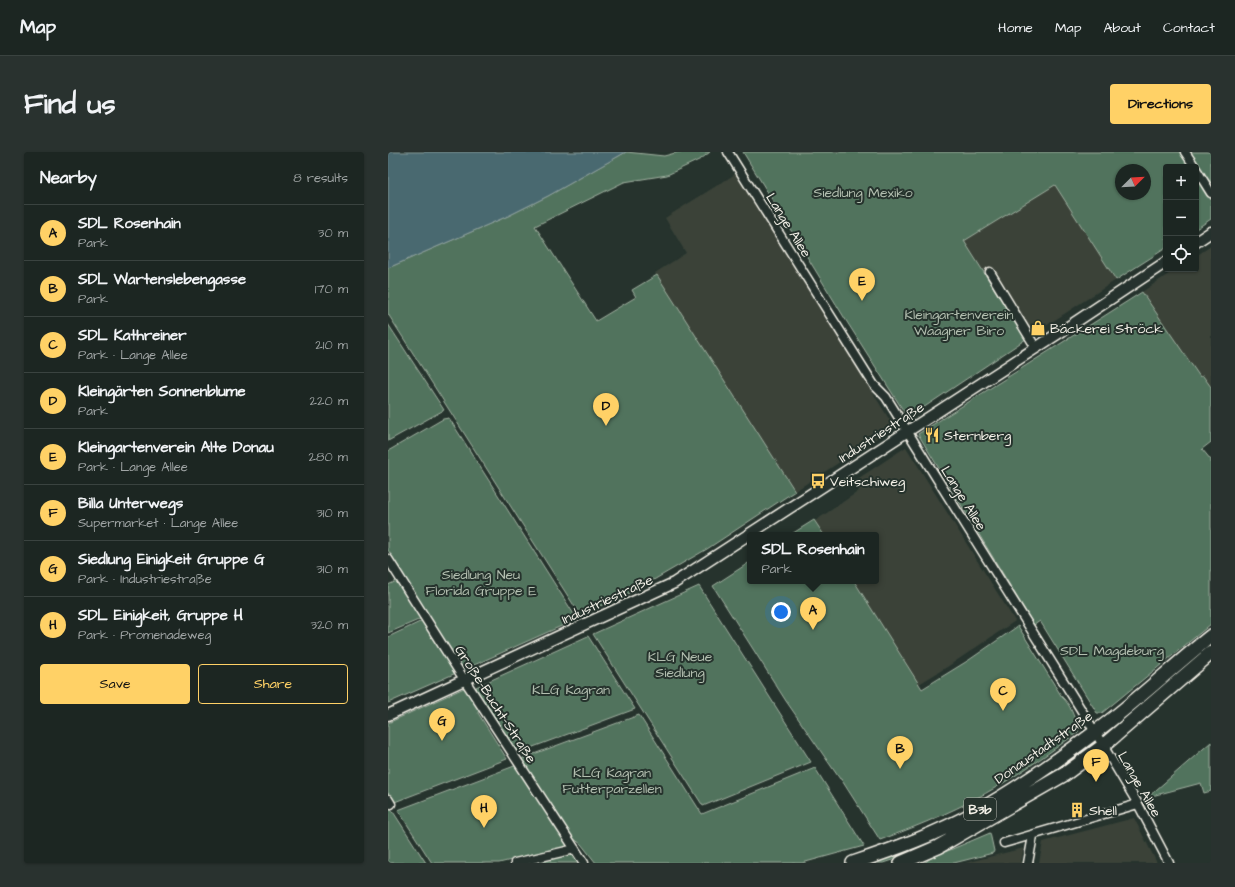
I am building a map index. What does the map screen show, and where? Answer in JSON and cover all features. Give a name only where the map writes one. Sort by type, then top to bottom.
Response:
[{"type":"main road","name":"Donaustadtstraße","points":[[853,863],[934,833],[976,812],[1018,786],[1095,732],[1211,636]]},
{"type":"main road","name":"Donaustadtstraße","points":[[901,863],[938,847],[1065,774],[1103,746],[1211,653]]},
{"type":"street","name":"Lange Allee","points":[[728,152],[874,385],[886,398],[1095,732],[1138,804],[1169,863]]},
{"type":"street","points":[[1185,152],[1192,164]]},
{"type":"street","points":[[1199,174],[1211,193]]},
{"type":"street","points":[[1199,240],[1211,232]]},
{"type":"street","name":"Industriestraße","points":[[753,532],[1163,264]]},
{"type":"street","points":[[990,272],[1036,348]]},
{"type":"street","name":"Industriestraße","points":[[388,714],[674,583],[747,536]]},
{"type":"street","name":"Große-Bucht-Straße","points":[[388,558],[464,680],[584,863]]},
{"type":"street","points":[[1004,843],[1033,836],[1138,804]]},
{"type":"street","points":[[1028,863],[1033,836]]},
{"type":"street","points":[[515,863],[575,849]]},
{"type":"shaded area","points":[[737,173],[894,427],[795,491],[655,273],[686,253],[665,218]]},
{"type":"shaded area","points":[[1055,185],[1116,280],[1026,339],[964,241]]},
{"type":"shaded area","points":[[1211,246],[1211,387],[1203,376],[1201,378],[1142,292],[1172,272],[1199,272],[1199,254]]},
{"type":"shaded area","points":[[906,447],[1015,621],[919,684],[856,584],[879,584],[879,532],[822,532],[815,521],[859,491],[854,484],[856,480]]},
{"type":"shaded area","points":[[1134,818],[1157,863],[1039,863],[1043,842]]},
{"type":"shaded area","points":[[1024,848],[1021,863],[965,863]]},
{"type":"green space","points":[[626,152],[664,156],[679,152],[710,152],[701,159],[667,175],[624,182],[535,226],[596,321],[636,297],[632,290],[657,275],[795,491],[707,549],[638,589],[580,615],[388,314],[388,268],[508,216],[548,196]]},
{"type":"green space","points":[[743,152],[1180,152],[1188,164],[1163,164],[1163,250],[1116,280],[1055,185],[964,241],[1026,339],[908,418],[847,322]]},
{"type":"green space","points":[[1189,152],[1211,152],[1211,186],[1199,167],[1199,164],[1197,164]]},
{"type":"green space","points":[[1199,181],[1211,200],[1211,219],[1199,227]]},
{"type":"green space","name":"SDL Magdeburg","points":[[1142,292],[1200,377],[1203,376],[1211,387],[1211,442],[1202,449],[1211,460],[1211,624],[1102,713],[1097,713],[1040,621],[1034,625],[918,434]]},
{"type":"green space","points":[[388,324],[444,410],[388,441]]},
{"type":"green space","name":"Siedlung Neu Florida Gruppe E","points":[[449,418],[577,619],[463,670],[388,550],[388,451],[443,419]]},
{"type":"green space","points":[[814,520],[822,532],[795,532]]},
{"type":"green space","points":[[747,564],[747,584],[856,584],[922,689],[969,660],[1018,626],[1062,697],[1070,707],[1079,727],[1078,732],[1030,766],[986,793],[941,816],[880,840],[841,779],[786,701],[713,586]]},
{"type":"green space","points":[[399,580],[423,618],[388,633],[388,585]]},
{"type":"green space","name":"KLG Neue Siedlung","points":[[699,586],[811,762],[703,806],[593,634]]},
{"type":"green space","points":[[424,620],[456,673],[388,703],[388,637]]},
{"type":"green space","name":"KLG Kagran","points":[[588,636],[635,709],[517,753],[478,693],[476,687]]},
{"type":"green space","points":[[464,688],[479,709],[478,713],[507,759],[392,803],[388,797],[388,723]]},
{"type":"green space","name":"KLG Kagran Futterparzellen","points":[[639,715],[702,814],[815,768],[864,846],[802,863],[596,863],[581,844],[570,836],[522,761],[523,758]]},
{"type":"green space","points":[[1211,742],[1211,791],[1204,793],[1201,783],[1148,797]]},
{"type":"green space","points":[[1081,749],[1082,750],[1044,778],[960,830],[895,859],[883,863],[870,863]]},
{"type":"green space","points":[[517,765],[569,846],[499,863],[432,863],[398,810]]},
{"type":"green space","points":[[388,807],[390,807],[426,863],[388,863]]},
{"type":"green space","points":[[990,833],[994,851],[993,853],[954,863],[924,863],[931,858]]},
{"type":"green space","points":[[574,853],[580,863],[535,863]]},
{"type":"water","points":[[388,152],[626,152],[548,196],[508,216],[388,268]]},
{"type":"place","name":"Kleingartenverein Alte Donau","points":[[862,301]]},
{"type":"place","name":"Bäckerei Ströck","points":[[1038,328]]},
{"type":"place","name":"Kleingärten Sonnenblume","points":[[606,426]]},
{"type":"place","name":"Sternberg","points":[[932,435]]},
{"type":"place","name":"Veitschiweg","points":[[818,481]]},
{"type":"place","name":"SDL Rosenhain","points":[[813,630]]},
{"type":"place","name":"SDL Kathreiner","points":[[1003,711]]},
{"type":"place","name":"Siedlung Einigkeit Gruppe G","points":[[442,741]]},
{"type":"place","name":"SDL Wartenslebengasse","points":[[900,769]]},
{"type":"place","name":"Billa Unterwegs","points":[[1096,782]]},
{"type":"place","name":"Shell","points":[[1077,810]]},
{"type":"place","name":"SDL Einigkeit, Gruppe H","points":[[484,828]]},
{"type":"park label","name":"Siedlung Mexiko","points":[[863,192]]},
{"type":"park label","name":"Kleingartenverein Waagner Biro","points":[[959,322]]}]
